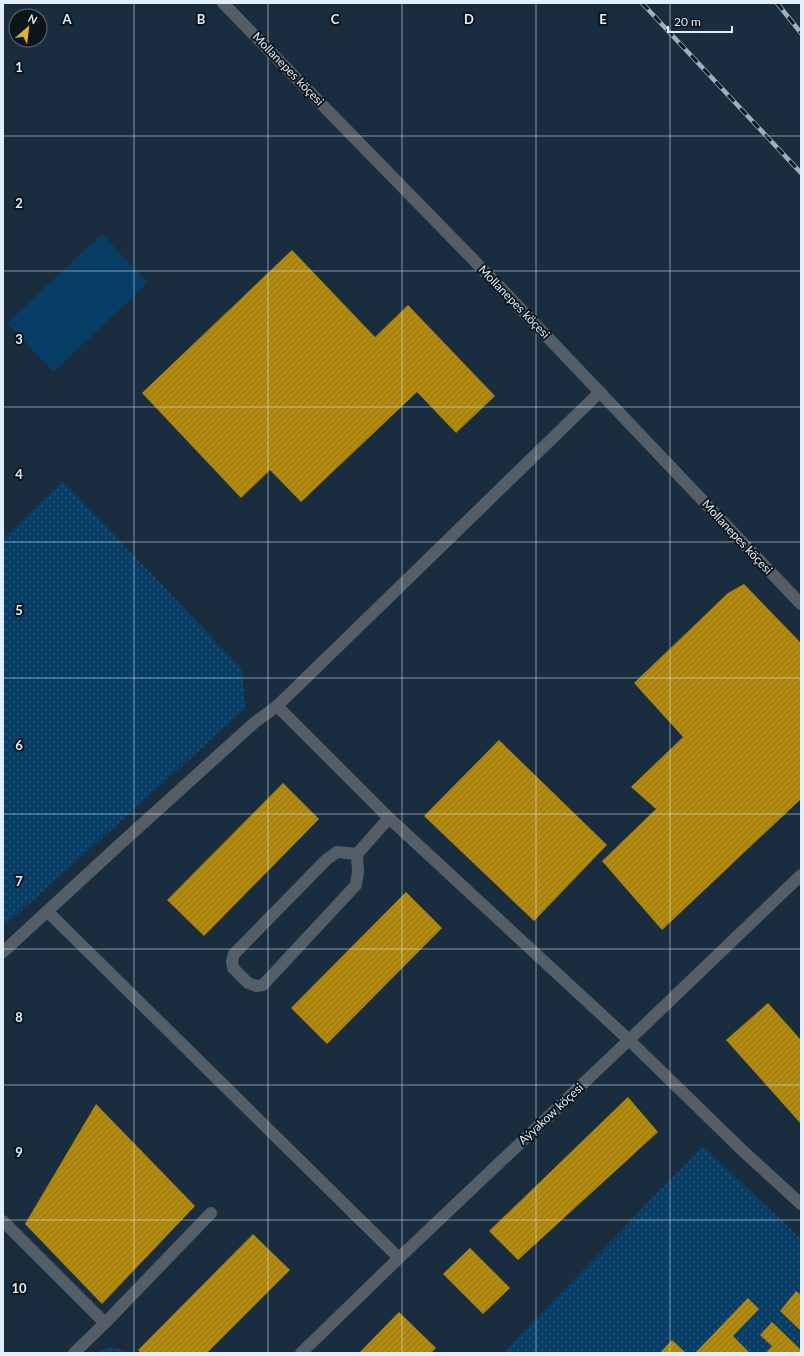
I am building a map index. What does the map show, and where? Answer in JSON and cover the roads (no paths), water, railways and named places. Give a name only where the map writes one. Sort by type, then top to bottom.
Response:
[{"type":"street","name":"Mollanepes köçesi","points":[[223,3],[497,284],[801,604]]},
{"type":"street","points":[[3,952],[46,911],[254,723],[277,706],[600,392]]},
{"type":"street","points":[[277,706],[389,818],[629,1040],[743,1152],[801,1204]]},
{"type":"street","points":[[357,854],[337,852],[326,860],[234,954],[232,961],[233,968],[248,984],[256,986],[263,984],[356,885],[358,872],[357,854],[389,818]]},
{"type":"street","name":"Aýyakow köçesi","points":[[301,1353],[801,875]]},
{"type":"street","points":[[46,911],[399,1258]]},
{"type":"street","points":[[74,1353],[105,1324],[211,1213]]},
{"type":"street","points":[[3,1221],[105,1324]]},
{"type":"railway","points":[[642,3],[801,173]]},
{"type":"railway","points":[[777,3],[801,33]]}]
